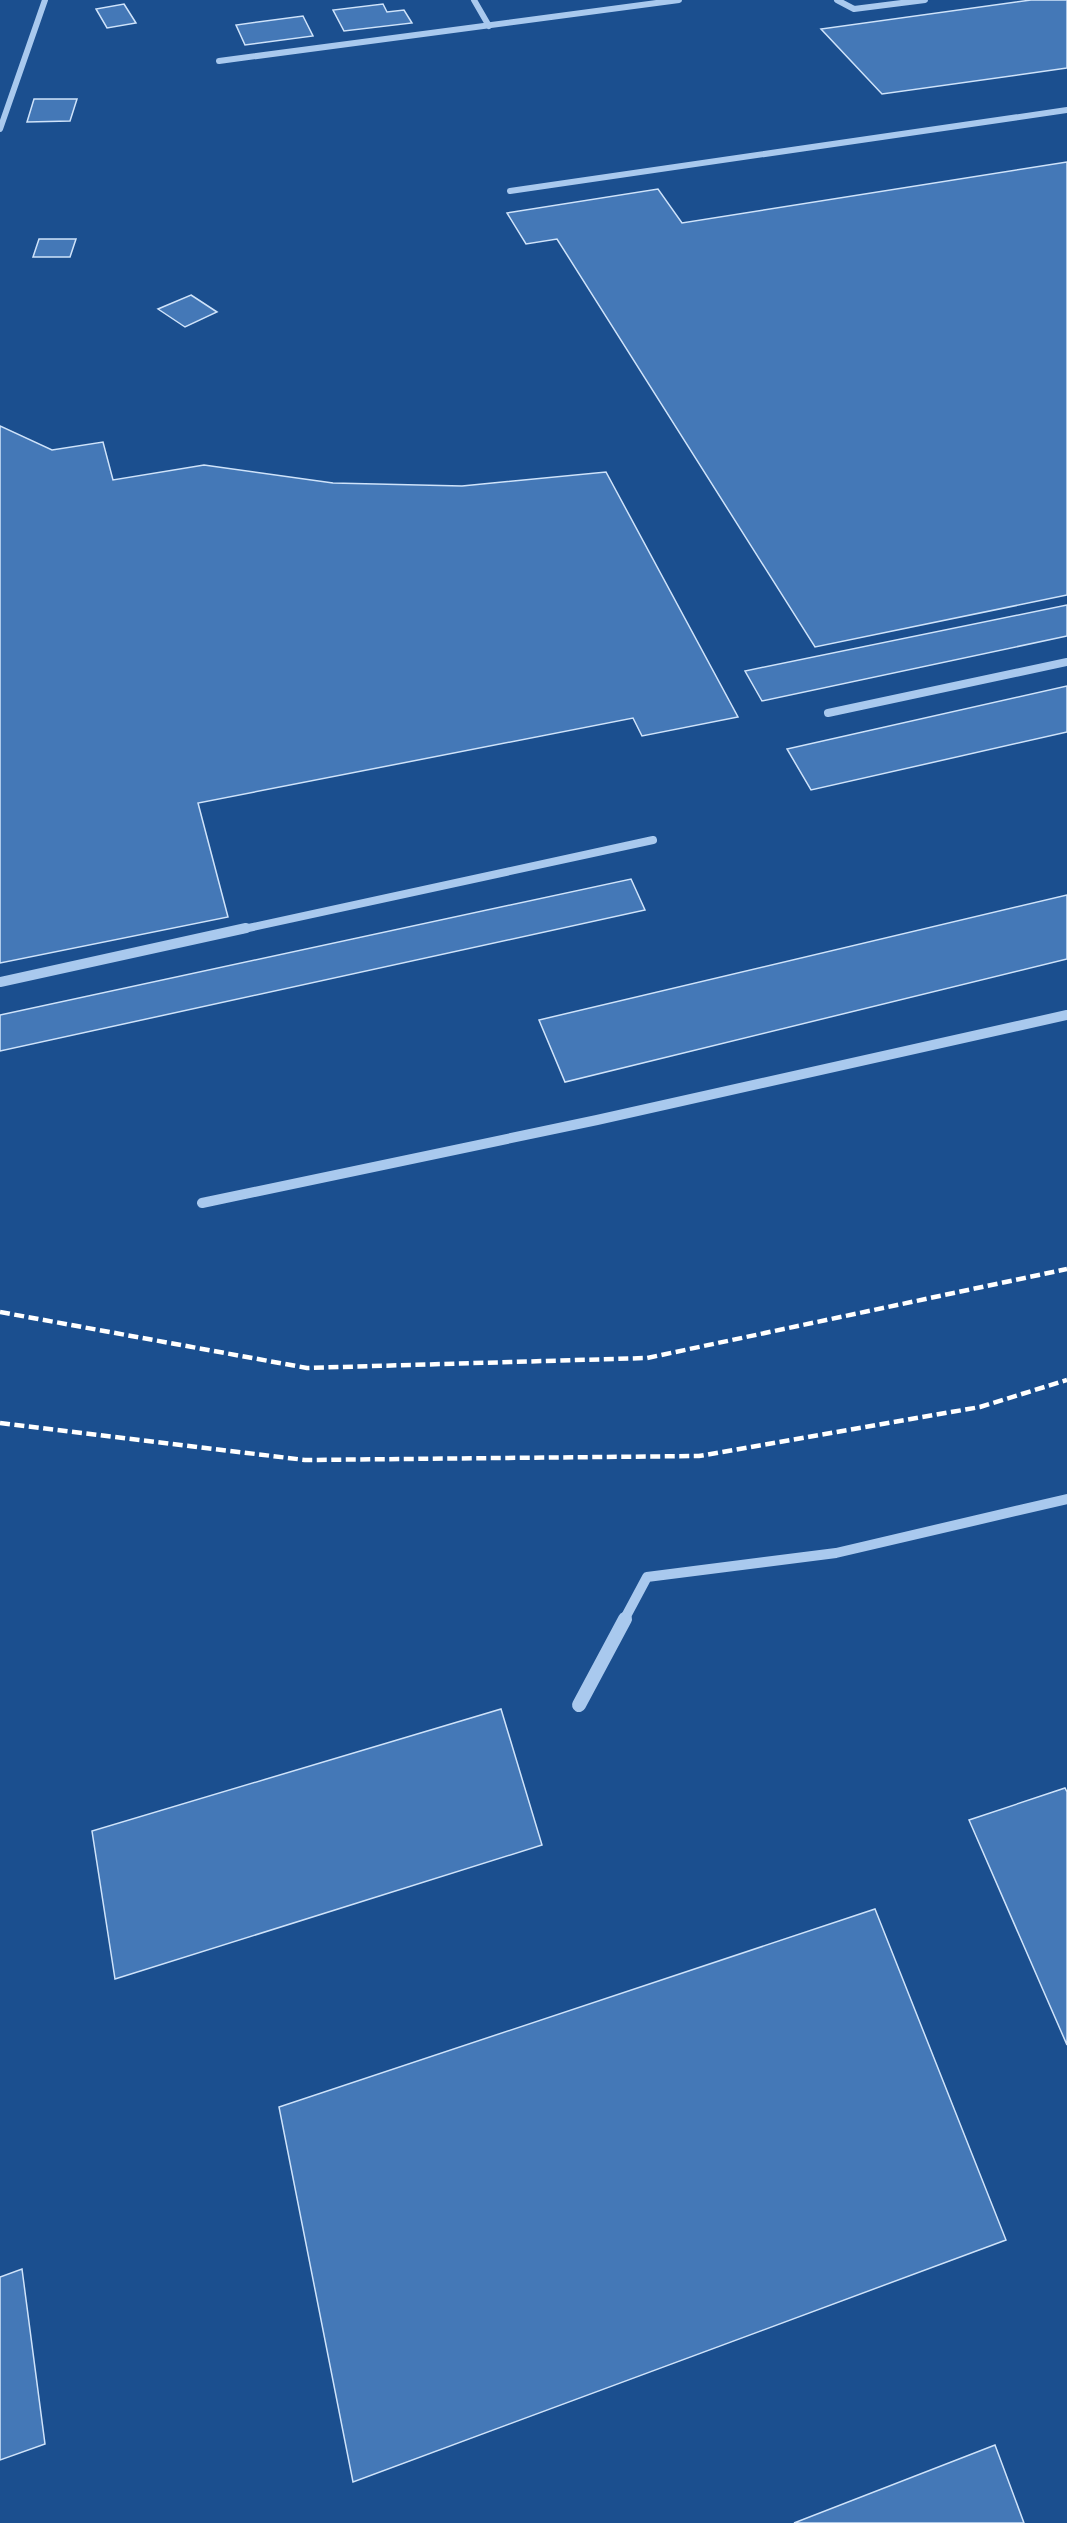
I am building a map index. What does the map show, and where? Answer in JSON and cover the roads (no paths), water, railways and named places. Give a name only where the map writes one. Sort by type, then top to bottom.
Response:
[{"type":"lane","points":[[0,129],[45,0]]},
{"type":"lane","points":[[474,0],[489,26]]},
{"type":"lane","points":[[219,61],[679,0]]},
{"type":"lane","points":[[837,0],[854,9],[925,0]]},
{"type":"lane","points":[[510,191],[1067,110]]},
{"type":"lane","points":[[828,713],[1067,662]]},
{"type":"lane","points":[[0,982],[653,840]]},
{"type":"lane","points":[[202,1203],[597,1120],[1067,1014]]},
{"type":"lane","points":[[579,1705],[647,1577],[836,1553],[1067,1499]]},
{"type":"railway","points":[[0,1312],[307,1368],[647,1358],[1067,1269]]},
{"type":"railway","points":[[0,1423],[305,1460],[699,1456],[980,1407],[1067,1380]]}]
